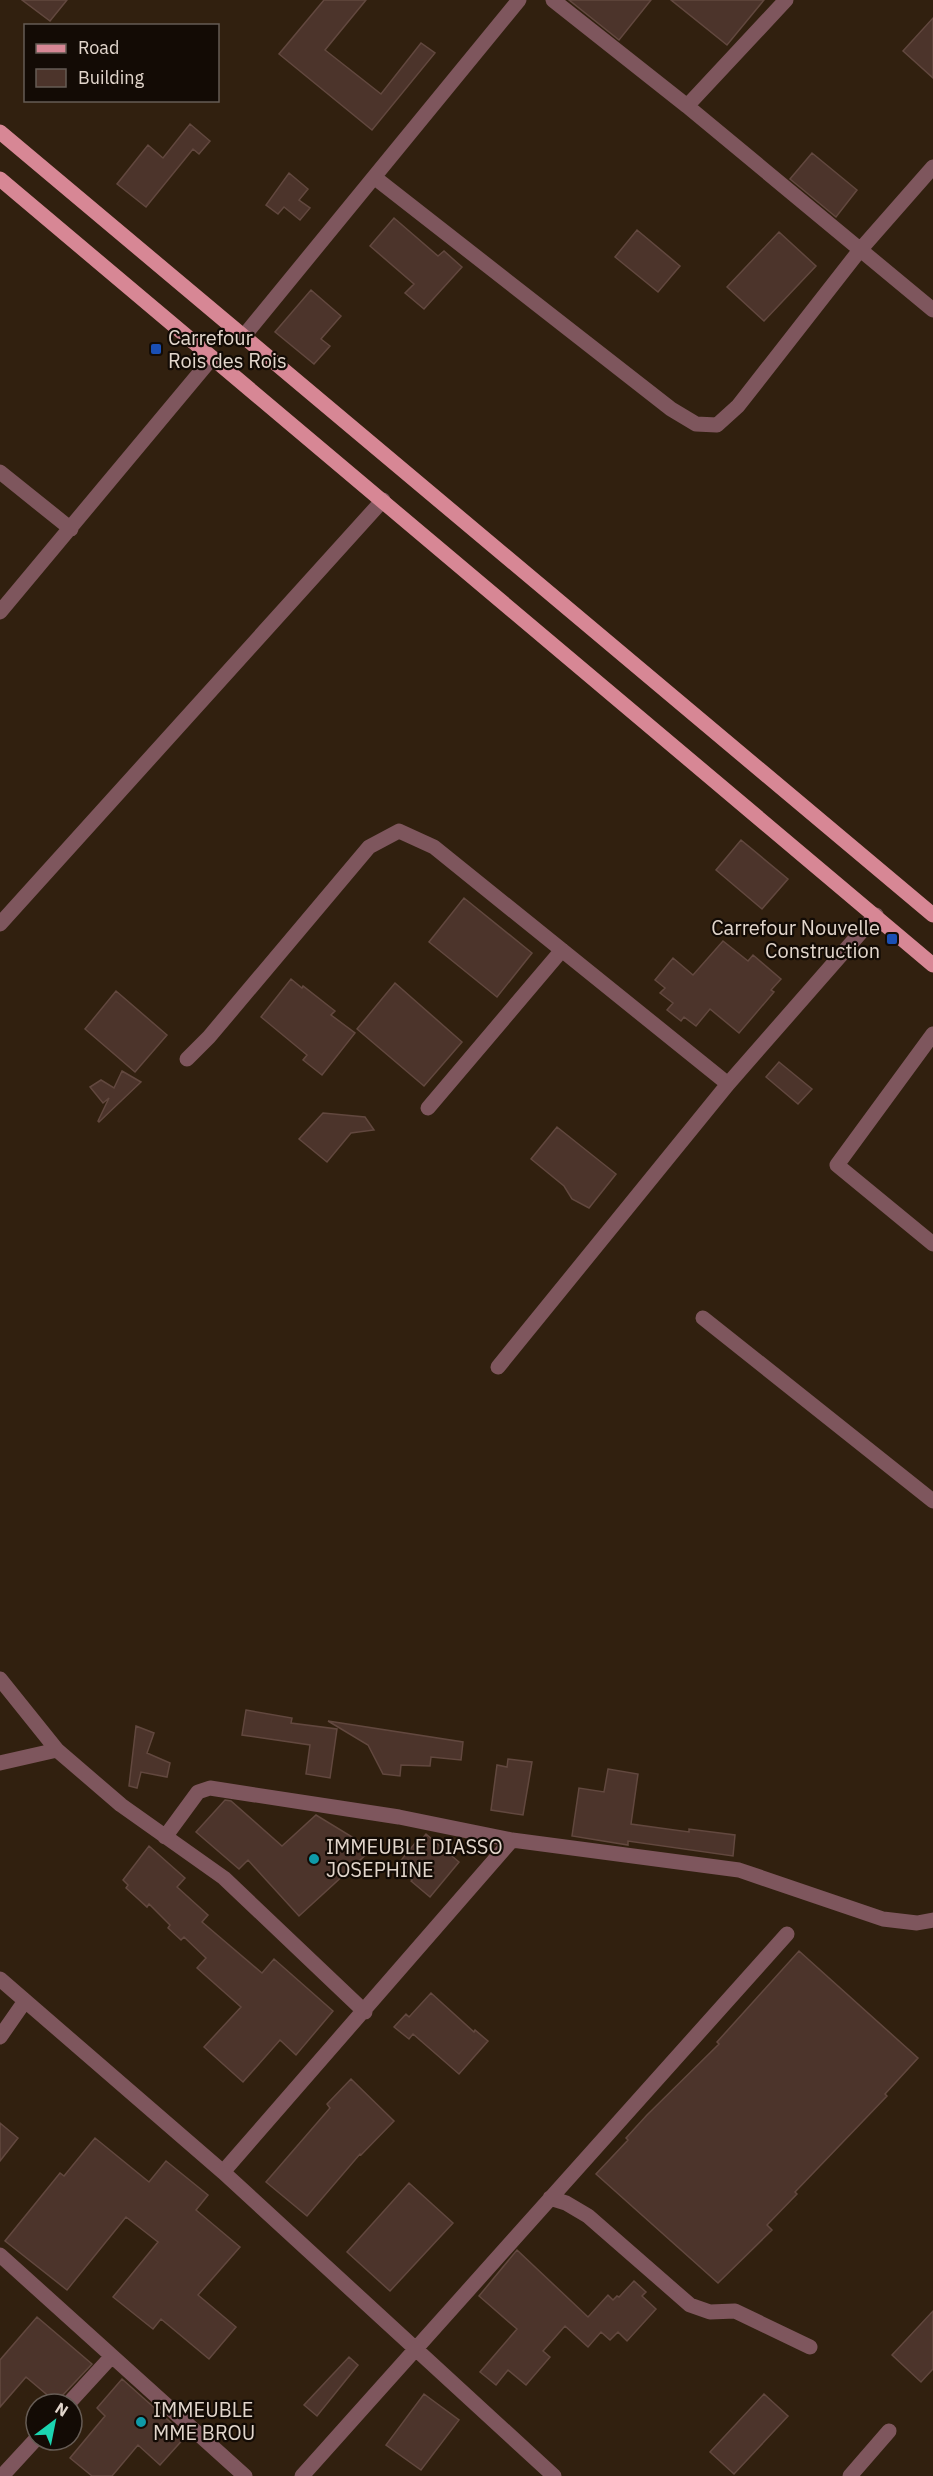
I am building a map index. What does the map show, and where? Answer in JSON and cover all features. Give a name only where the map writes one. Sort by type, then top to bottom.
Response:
[{"type":"main road","points":[[0,132],[933,915]]},
{"type":"main road","points":[[0,179],[933,964]]},
{"type":"street","points":[[243,336],[519,0]]},
{"type":"street","points":[[553,0],[687,106],[933,310]]},
{"type":"street","points":[[687,106],[786,0]]},
{"type":"street","points":[[374,177],[671,409],[696,424],[717,424],[738,406],[860,250],[933,167]]},
{"type":"street","points":[[0,612],[212,358]]},
{"type":"street","points":[[0,472],[71,529]]},
{"type":"street","points":[[0,924],[383,500]]},
{"type":"street","points":[[187,1059],[369,847],[399,831],[434,847],[728,1084]]},
{"type":"street","points":[[498,1367],[728,1084],[876,915]]},
{"type":"street","points":[[428,1108],[562,950]]},
{"type":"street","points":[[933,1034],[837,1165],[933,1244]]},
{"type":"street","points":[[703,1318],[933,1501]]},
{"type":"street","points":[[0,1679],[57,1750],[120,1805],[224,1878],[365,2012]]},
{"type":"street","points":[[0,1763],[57,1750]]},
{"type":"street","points":[[165,1837],[198,1792],[210,1788],[399,1817],[512,1840],[739,1870],[884,1919],[917,1923],[933,1920]]},
{"type":"street","points":[[223,2172],[365,2012],[512,1840]]},
{"type":"street","points":[[302,2476],[786,1934]]},
{"type":"street","points":[[0,1979],[223,2172],[554,2476]]},
{"type":"street","points":[[0,2037],[25,2001]]},
{"type":"street","points":[[550,2198],[566,2203],[588,2216],[690,2305],[710,2312],[735,2311],[810,2347]]},
{"type":"street","points":[[0,2255],[245,2476]]},
{"type":"street","points":[[79,2392],[112,2356]]},
{"type":"street","points":[[850,2476],[889,2431]]},
{"type":"street","points":[[2,2476],[24,2452]]},
{"type":"building","points":[[22,0],[67,0],[50,21]]},
{"type":"building","points":[[324,0],[366,0],[325,50],[381,94],[421,43],[435,53],[372,130],[279,54]]},
{"type":"building","points":[[569,0],[651,0],[619,40]]},
{"type":"building","points":[[671,0],[764,0],[727,45]]},
{"type":"building","points":[[933,18],[933,78],[903,51]]},
{"type":"building","points":[[190,124],[210,141],[199,154],[193,149],[146,207],[117,184],[148,145],[163,158]]},
{"type":"building","points":[[812,153],[857,190],[836,217],[790,179]]},
{"type":"building","points":[[289,173],[308,189],[299,200],[310,208],[300,220],[284,207],[278,214],[266,205]]},
{"type":"building","points":[[394,218],[438,256],[444,251],[462,267],[424,309],[405,293],[414,284],[370,246]]},
{"type":"building","points":[[637,230],[680,266],[658,292],[615,257]]},
{"type":"building","points":[[779,232],[816,266],[764,321],[727,287]]},
{"type":"building","points":[[311,290],[341,316],[321,339],[330,346],[314,364],[275,332]]},
{"type":"building","points":[[741,840],[788,879],[762,909],[716,870]]},
{"type":"building","points":[[464,898],[532,953],[497,997],[429,942]]},
{"type":"building","points":[[723,941],[748,961],[753,955],[781,979],[771,990],[774,992],[739,1033],[710,1009],[696,1026],[684,1017],[681,1021],[667,1010],[673,1003],[660,993],[665,988],[655,980],[673,958],[693,975]]},
{"type":"building","points":[[291,979],[335,1011],[331,1015],[355,1033],[322,1075],[303,1060],[307,1055],[261,1017]]},
{"type":"building","points":[[395,983],[462,1042],[424,1086],[357,1029]]},
{"type":"building","points":[[116,991],[167,1035],[135,1072],[85,1029]]},
{"type":"building","points":[[779,1062],[812,1089],[798,1104],[766,1077]]},
{"type":"building","points":[[122,1071],[141,1082],[99,1122],[109,1098],[103,1103],[90,1087],[101,1080],[114,1088]]},
{"type":"building","points":[[323,1113],[365,1117],[374,1130],[351,1133],[327,1162],[299,1139]]},
{"type":"building","points":[[557,1127],[616,1174],[589,1208],[572,1199],[564,1186],[531,1159]]},
{"type":"building","points":[[246,1710],[292,1718],[291,1723],[337,1729],[330,1778],[306,1774],[310,1745],[242,1735]]},
{"type":"building","points":[[328,1721],[463,1742],[461,1760],[431,1757],[430,1766],[401,1765],[400,1776],[383,1774],[368,1745]]},
{"type":"building","points":[[136,1726],[154,1733],[147,1753],[170,1763],[167,1777],[141,1772],[137,1788],[129,1786]]},
{"type":"building","points":[[508,1759],[532,1762],[523,1815],[491,1810],[497,1765],[507,1767]]},
{"type":"building","points":[[608,1769],[638,1774],[631,1824],[689,1832],[689,1829],[735,1835],[733,1856],[628,1841],[628,1845],[572,1836],[579,1788],[604,1792]]},
{"type":"building","name":"IMMEUBLE DIASSO JOSEPHINE","points":[[225,1800],[231,1801],[282,1846],[316,1815],[372,1849],[299,1916],[248,1860],[239,1869],[196,1832]]},
{"type":"building","points":[[426,1834],[459,1862],[430,1897],[411,1881],[404,1873],[406,1870],[398,1864],[415,1843],[417,1845]]},
{"type":"building","points":[[149,1846],[185,1878],[177,1887],[208,1915],[202,1922],[262,1973],[274,1959],[333,2011],[296,2055],[280,2040],[243,2082],[204,2047],[241,2007],[197,1968],[206,1958],[184,1937],[181,1940],[168,1928],[170,1925],[149,1904],[147,1907],[126,1888],[128,1885],[123,1880]]},
{"type":"building","points":[[799,1951],[918,2058],[885,2094],[887,2096],[795,2192],[797,2194],[767,2225],[772,2230],[718,2283],[596,2174],[628,2140],[626,2138],[647,2115],[719,2044],[717,2042]]},
{"type":"building","points":[[431,1993],[474,2032],[475,2030],[488,2041],[459,2074],[413,2034],[409,2039],[394,2027],[406,2014],[409,2017]]},
{"type":"building","points":[[351,2079],[394,2121],[360,2154],[307,2216],[266,2182],[330,2108],[327,2104]]},
{"type":"building","points":[[0,2123],[18,2138],[0,2161]]},
{"type":"building","points":[[95,2138],[149,2182],[166,2161],[208,2195],[196,2210],[240,2247],[198,2295],[236,2327],[209,2359],[161,2319],[153,2329],[113,2297],[158,2242],[126,2217],[67,2290],[5,2241],[60,2173],[64,2176]]},
{"type":"building","points":[[409,2183],[453,2223],[390,2291],[347,2252]]},
{"type":"building","points":[[517,2250],[588,2317],[608,2295],[613,2300],[619,2297],[634,2281],[646,2292],[642,2296],[656,2309],[627,2341],[618,2332],[610,2340],[601,2332],[588,2347],[565,2326],[543,2351],[550,2357],[526,2385],[508,2370],[496,2385],[480,2372],[517,2329],[479,2296]]},
{"type":"building","points":[[933,2311],[933,2369],[921,2382],[892,2355]]},
{"type":"building","points":[[37,2317],[92,2364],[66,2392],[44,2392],[26,2377],[0,2407],[0,2360]]},
{"type":"building","points":[[349,2357],[358,2365],[317,2416],[304,2405]]},
{"type":"building","points":[[122,2379],[186,2436],[160,2465],[138,2445],[112,2476],[92,2476],[70,2458],[75,2452],[84,2452],[84,2441],[105,2416],[97,2408]]},
{"type":"building","points":[[424,2394],[459,2420],[421,2470],[386,2445]]},
{"type":"building","points":[[764,2394],[788,2416],[734,2474],[710,2452]]},
{"type":"place","name":"Carrefour Rois des Rois","points":[[156,349]]},
{"type":"place","name":"Carrefour Nouvelle Construction","points":[[892,939]]},
{"type":"place","name":"IMMEUBLE DIASSO JOSEPHINE","points":[[314,1859]]},
{"type":"place","name":"IMMEUBLE MME BROU","points":[[141,2422]]}]
